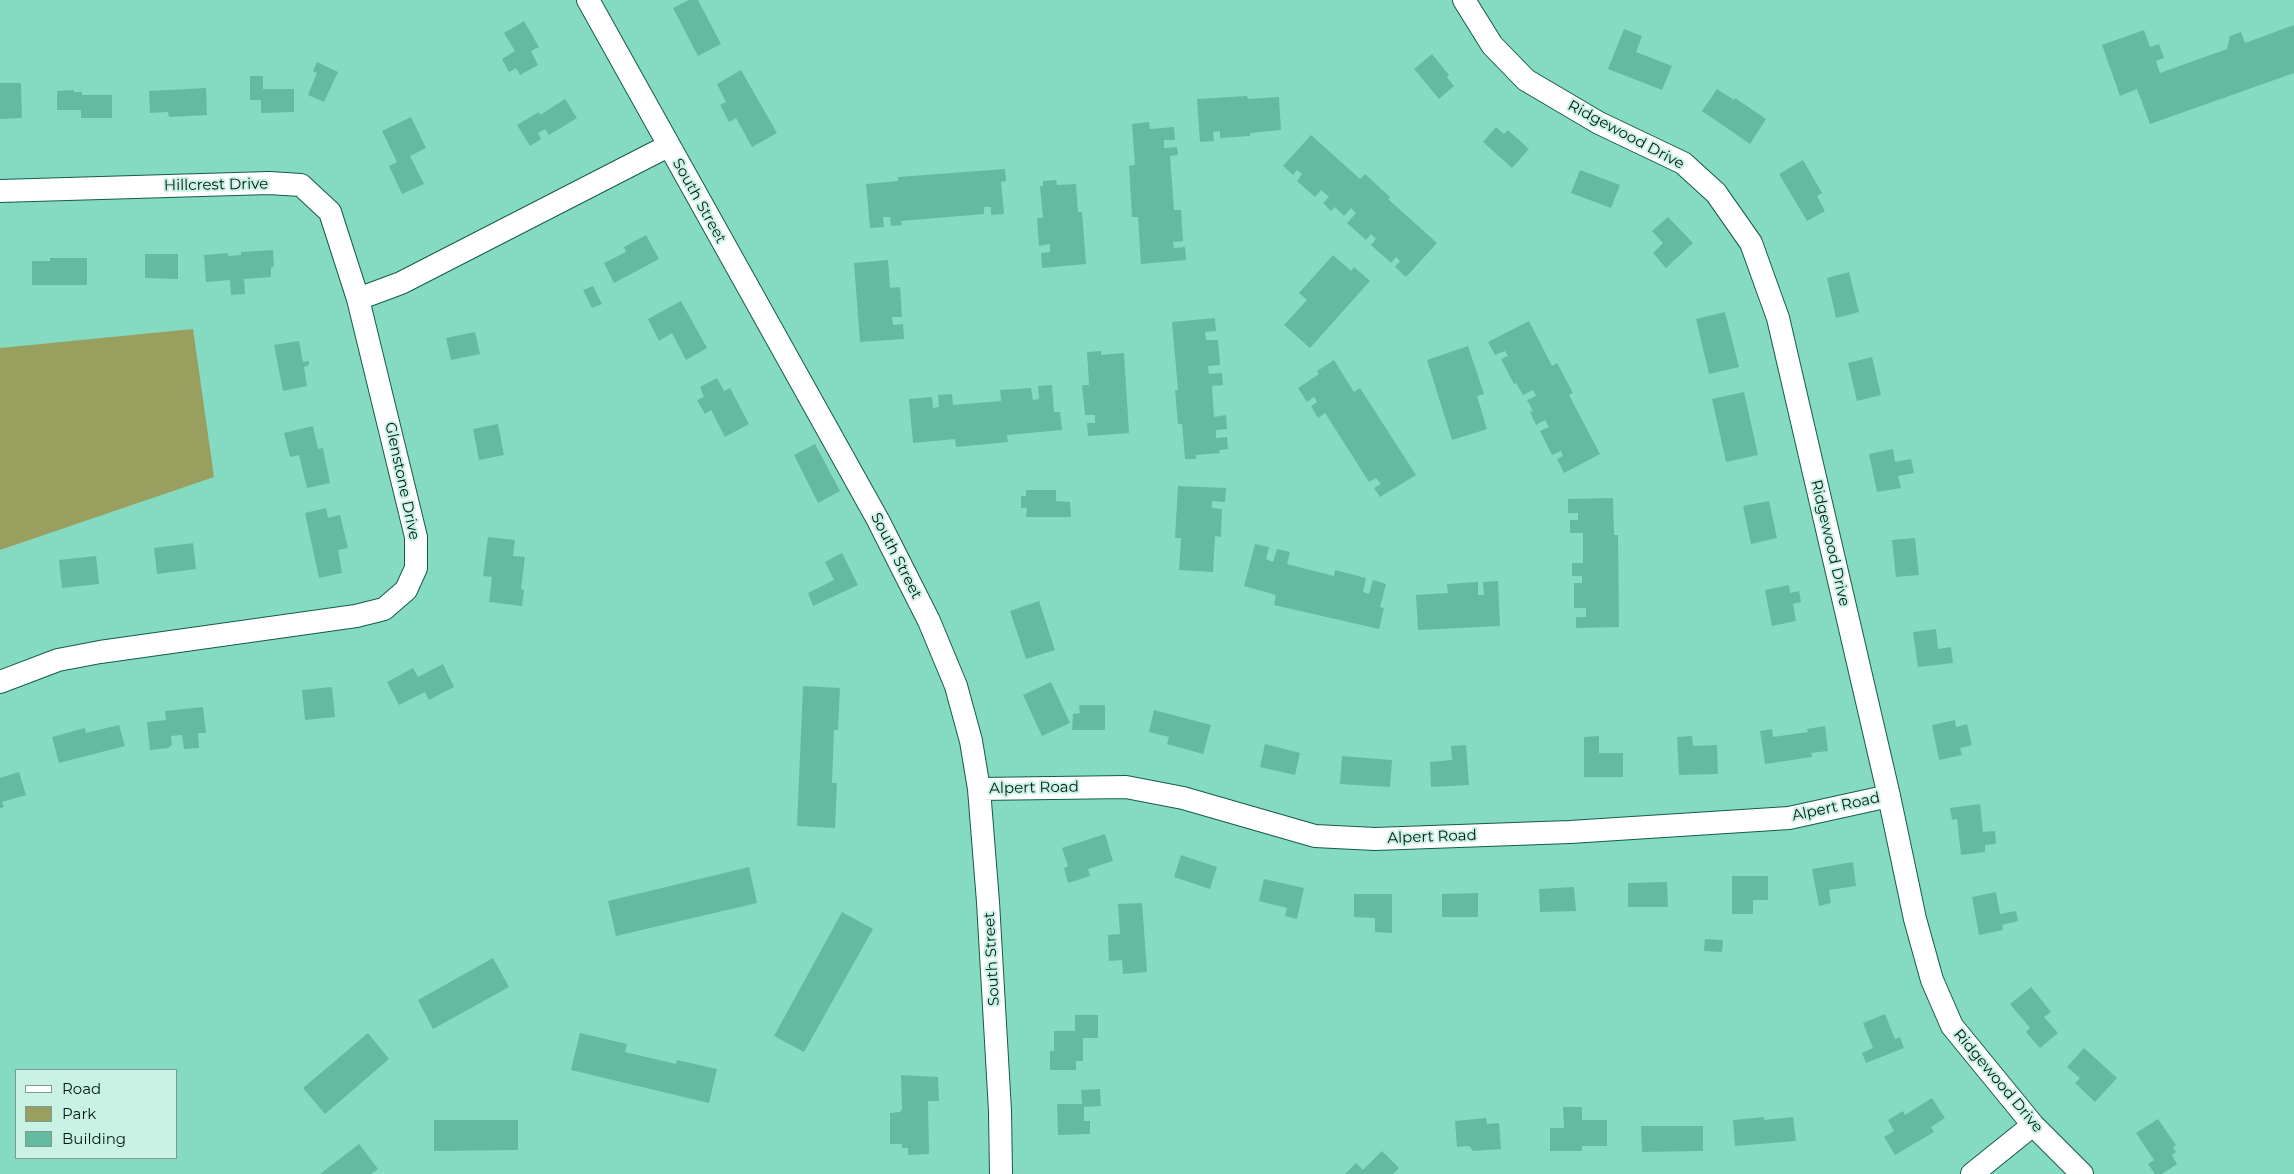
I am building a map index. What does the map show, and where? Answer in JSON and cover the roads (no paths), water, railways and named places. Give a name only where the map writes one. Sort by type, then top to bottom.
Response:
[{"type":"street","name":"South Street","points":[[588,0],[878,520],[929,621],[956,686],[971,741],[979,789],[991,942],[1000,1112],[1001,1174]]},
{"type":"street","name":"Ridgewood Drive","points":[[1464,0],[1492,45],[1526,80],[1599,123],[1683,163],[1716,192],[1751,243],[1778,318],[1916,919],[1932,980],[1952,1026],[2033,1125],[2082,1174]]},
{"type":"street","points":[[358,299],[401,283],[668,146]]},
{"type":"street","name":"Hillcrest Drive","points":[[0,191],[269,183],[301,185],[330,212],[358,299]]},
{"type":"street","name":"Glenstone Drive","points":[[0,682],[58,660],[100,652],[356,616],[384,609],[406,590],[416,568],[416,537],[358,299]]},
{"type":"street","name":"Alpert Road","points":[[979,789],[1126,787],[1183,798],[1315,836],[1375,839],[1570,832],[1789,818],[1889,796]]},
{"type":"street","points":[[1972,1174],[2033,1125]]}]
